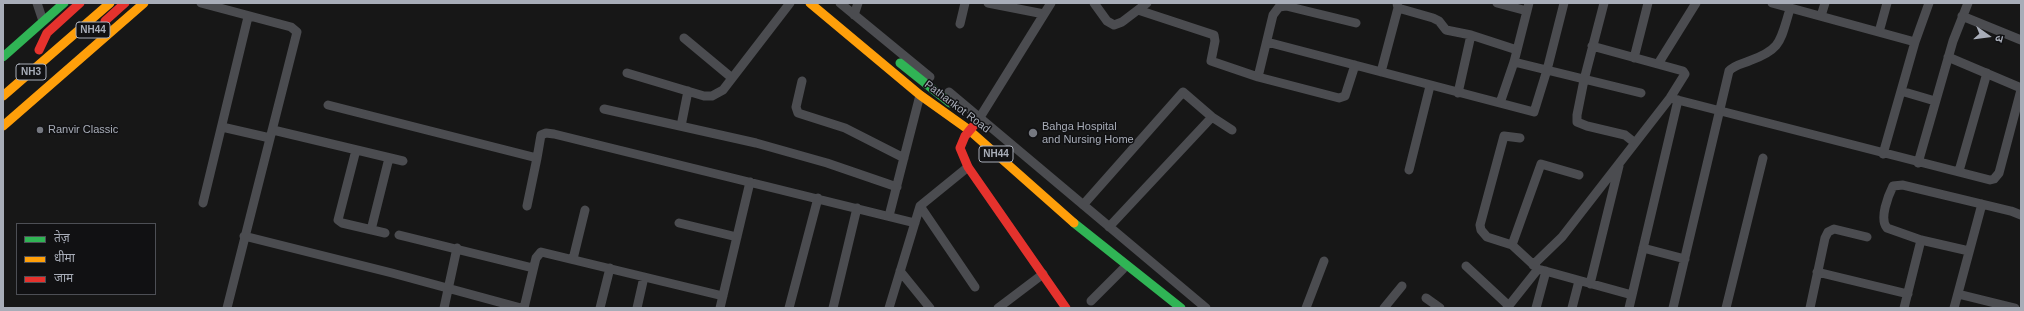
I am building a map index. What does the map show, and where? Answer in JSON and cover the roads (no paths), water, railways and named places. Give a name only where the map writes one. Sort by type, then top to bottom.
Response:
[{"type":"main road","points":[[3,57],[64,3]]},
{"type":"main road","name":"NH44","points":[[36,53],[47,33],[80,3]]},
{"type":"main road","name":"NH3","points":[[3,96],[110,3]]},
{"type":"main road","name":"NH44","points":[[58,48],[71,48],[125,3]]},
{"type":"main road","points":[[3,126],[144,3]]},
{"type":"main road","name":"Pathankot Road","points":[[810,3],[920,97],[972,127],[1082,230],[1181,308]]},
{"type":"main road","name":"NH3","points":[[36,53],[89,8]]},
{"type":"main road","name":"NH44","points":[[831,8],[972,127],[1194,308]]},
{"type":"main road","points":[[972,127],[960,148],[968,167],[1043,274],[1062,306]]},
{"type":"street","points":[[37,3],[43,21]]},
{"type":"street","points":[[201,3],[248,17],[291,27],[296,32],[227,308]]},
{"type":"street","points":[[627,73],[688,91],[712,96],[723,90],[790,3]]},
{"type":"street","points":[[800,3],[920,97],[889,216]]},
{"type":"street","points":[[840,3],[1123,269],[1170,308]]},
{"type":"street","points":[[854,15],[858,3]]},
{"type":"street","points":[[960,24],[966,3]]},
{"type":"street","points":[[988,3],[1044,14]]},
{"type":"street","points":[[972,127],[1051,3]]},
{"type":"street","points":[[1094,3],[1108,21],[1114,25],[1122,22],[1147,3]]},
{"type":"street","points":[[1497,3],[1528,7],[1514,62],[1500,103]]},
{"type":"street","points":[[1267,42],[1430,86],[1535,111],[1564,3]]},
{"type":"street","points":[[1604,3],[1584,80],[1577,122],[1587,126],[1625,135],[1635,142]]},
{"type":"street","points":[[1634,58],[1648,3]]},
{"type":"street","points":[[1658,64],[1696,3]]},
{"type":"street","points":[[1772,3],[1915,42]]},
{"type":"street","points":[[1821,16],[1824,3]]},
{"type":"street","points":[[1879,32],[1887,3]]},
{"type":"street","points":[[1883,154],[1915,42],[1929,3]]},
{"type":"street","points":[[1918,163],[1948,57],[1968,3]]},
{"type":"street","points":[[1381,72],[1398,5],[1433,18],[1446,30],[1471,35],[1517,50]]},
{"type":"street","points":[[1258,77],[1273,15],[1277,9],[1282,6],[1356,23]]},
{"type":"street","points":[[1673,308],[1721,111],[1729,71],[1735,66],[1761,57],[1778,46],[1790,9]]},
{"type":"street","points":[[1138,10],[1214,35],[1215,41],[1211,61],[1258,77],[1342,98],[1346,93],[1355,66]]},
{"type":"street","points":[[1962,16],[2021,40]]},
{"type":"street","points":[[203,203],[248,17]]},
{"type":"street","points":[[1458,93],[1471,35]]},
{"type":"street","points":[[684,38],[732,78]]},
{"type":"street","points":[[1592,46],[1686,73],[1674,99],[1629,308]]},
{"type":"street","points":[[1674,99],[1918,163],[1959,171],[1990,180],[1997,177],[2021,89],[1948,57]]},
{"type":"street","points":[[1514,62],[1641,93]]},
{"type":"street","points":[[1959,171],[1987,74]]},
{"type":"street","points":[[802,81],[796,108],[798,113],[845,128],[904,158]]},
{"type":"street","points":[[1409,170],[1430,86]]},
{"type":"street","points":[[681,126],[688,91]]},
{"type":"street","points":[[1901,91],[1935,101]]},
{"type":"street","points":[[1083,205],[1183,92],[1212,117],[1232,130]]},
{"type":"street","points":[[1466,266],[1508,307],[1635,142],[1674,99]]},
{"type":"street","points":[[328,105],[537,158]]},
{"type":"street","points":[[604,109],[681,126],[805,157],[897,187]]},
{"type":"street","points":[[1109,227],[1212,117]]},
{"type":"street","points":[[222,127],[271,134],[356,150],[403,161]]},
{"type":"street","points":[[972,127],[1083,205],[1206,308]]},
{"type":"street","points":[[527,206],[541,135],[549,133],[915,223]]},
{"type":"street","points":[[1520,138],[1504,136],[1480,225],[1481,230],[1487,237],[1512,245],[1539,268],[1579,281],[1632,295]]},
{"type":"street","points":[[356,150],[338,220],[342,223],[385,233]]},
{"type":"street","points":[[371,230],[389,158]]},
{"type":"street","points":[[1726,308],[1763,158]]},
{"type":"street","points":[[1590,284],[1620,163]]},
{"type":"street","points":[[1512,245],[1541,164],[1579,175]]},
{"type":"street","points":[[888,308],[920,206],[968,167]]},
{"type":"street","points":[[720,308],[750,182]]},
{"type":"street","points":[[1969,251],[1921,240],[1891,231],[1885,226],[1884,216],[1894,186],[1903,185],[2021,214]]},
{"type":"street","points":[[789,308],[818,198]]},
{"type":"street","points":[[1954,308],[1982,204]]},
{"type":"street","points":[[920,206],[975,287]]},
{"type":"street","points":[[834,308],[857,208]]},
{"type":"street","points":[[573,259],[585,210]]},
{"type":"street","points":[[679,223],[737,237]]},
{"type":"street","points":[[1810,308],[1825,238],[1831,230],[1867,237]]},
{"type":"street","points":[[400,235],[534,268]]},
{"type":"street","points":[[244,236],[523,308],[538,253],[541,252],[723,296]]},
{"type":"street","points":[[1904,308],[1921,240]]},
{"type":"street","points":[[444,308],[457,248]]},
{"type":"street","points":[[1643,248],[1685,259]]},
{"type":"street","points":[[1306,308],[1324,261]]},
{"type":"street","points":[[602,308],[610,268]]},
{"type":"street","points":[[1536,308],[1539,268]]},
{"type":"street","points":[[1091,301],[1123,269]]},
{"type":"street","points":[[900,271],[930,308]]},
{"type":"street","points":[[1817,272],[1908,294]]},
{"type":"street","points":[[998,308],[1043,274]]},
{"type":"street","points":[[637,308],[644,277]]},
{"type":"street","points":[[1572,308],[1579,281]]},
{"type":"street","points":[[1384,308],[1402,286]]},
{"type":"street","points":[[1958,294],[2015,308]]},
{"type":"street","points":[[1426,298],[1440,308]]},
{"type":"place","name":"Ranvir Classic","points":[[40,130]]},
{"type":"place","name":"Bahga Hospital and Nursing Home","points":[[1033,133]]}]
